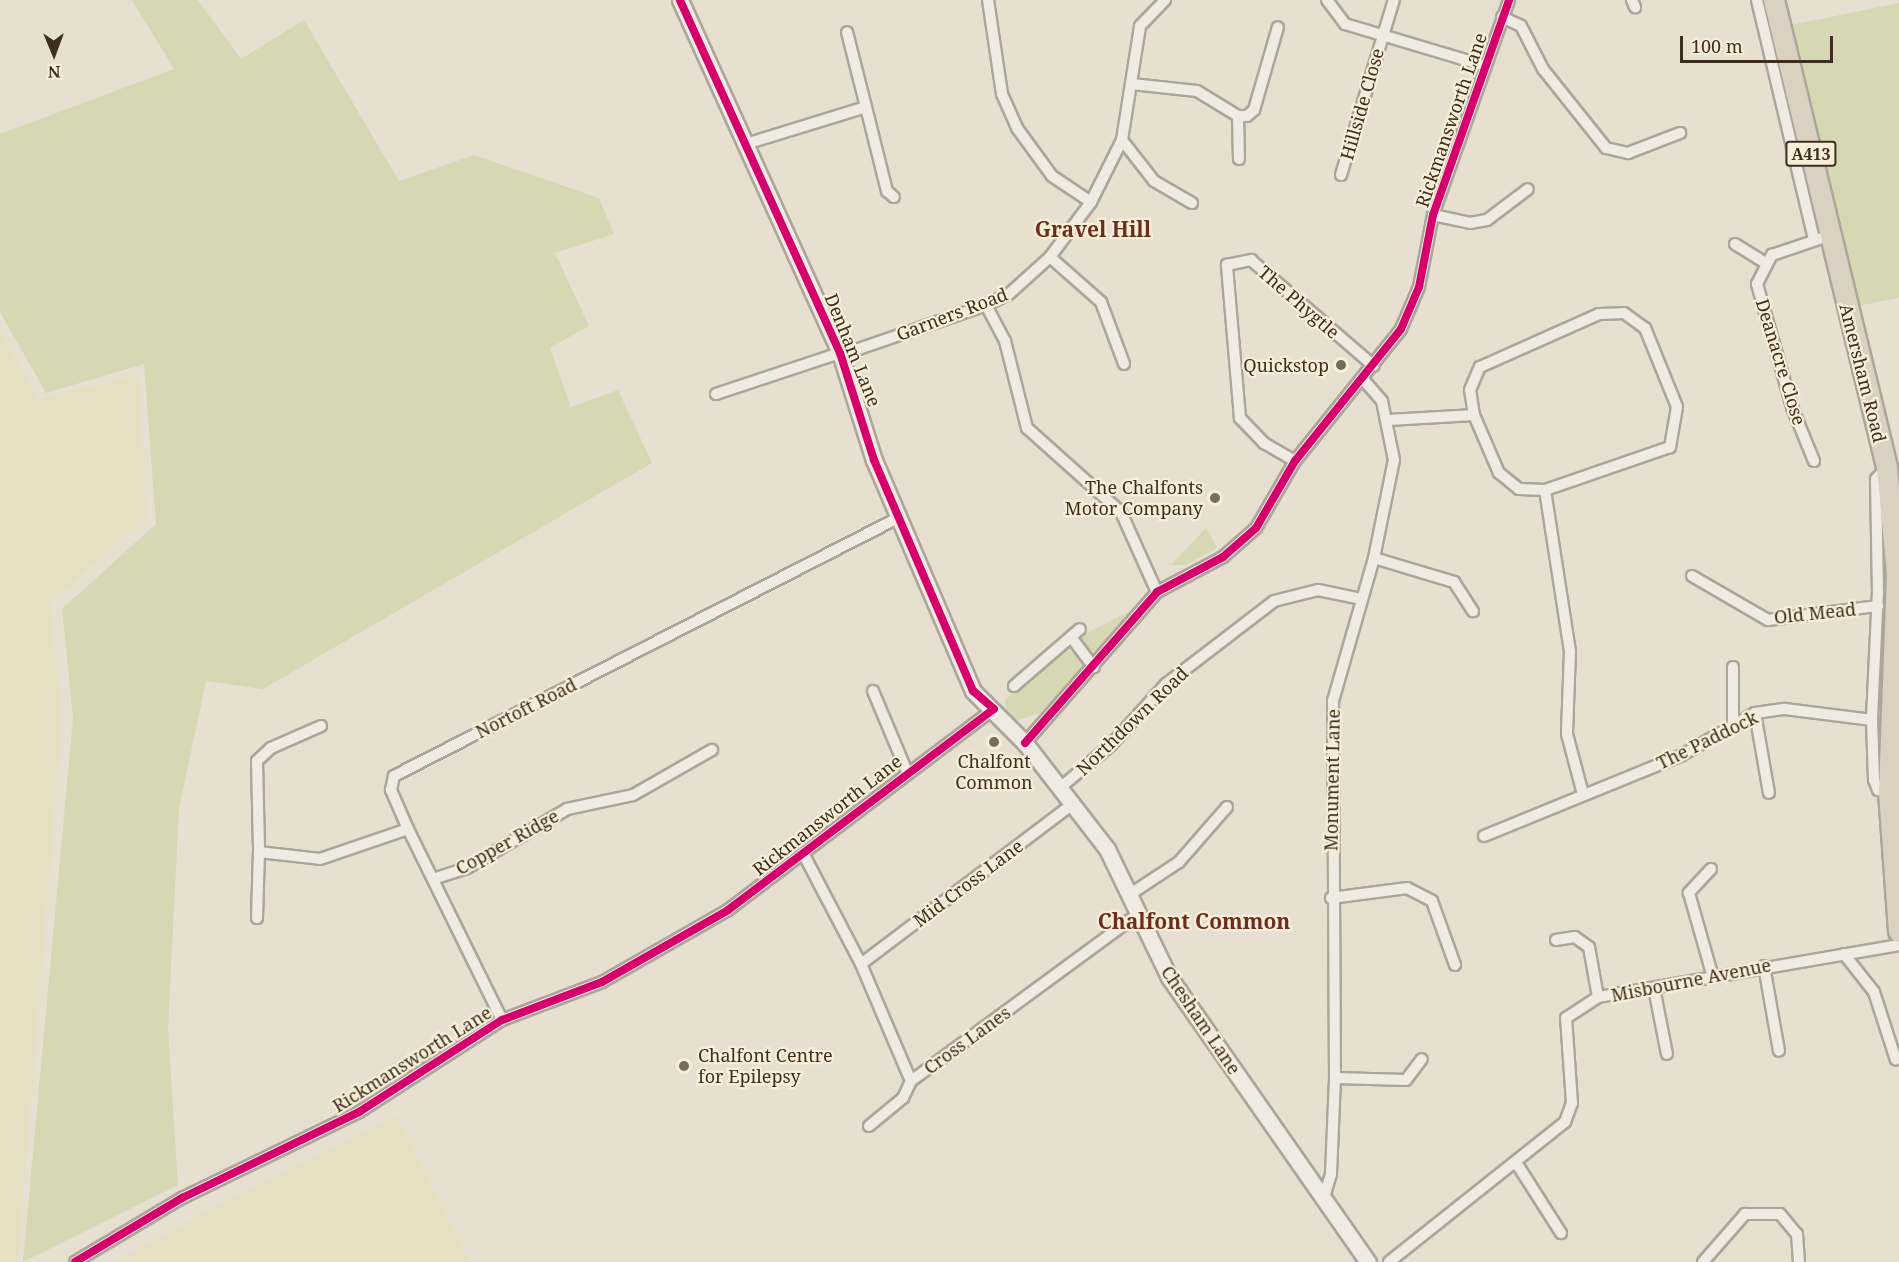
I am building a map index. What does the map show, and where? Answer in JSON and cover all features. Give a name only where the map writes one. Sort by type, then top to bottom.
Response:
[{"type":"highway","name":"Amersham Road","points":[[1774,0],[1823,237],[1887,468],[1897,548],[1897,637],[1889,792],[1899,932]]},
{"type":"street","name":"Denham Lane","points":[[680,0],[748,143],[840,354],[897,518],[973,690],[994,709]]},
{"type":"street","points":[[988,0],[1002,94],[1017,128],[1052,176],[1091,202]]},
{"type":"street","name":"Garners Road","points":[[840,354],[986,305],[1009,294],[1050,257],[1091,202],[1122,140],[1140,26],[1166,0]]},
{"type":"street","name":"Hillside Close","points":[[1327,0],[1345,24],[1382,33],[1486,66]]},
{"type":"street","name":"Hillside Close","points":[[1341,175],[1382,33],[1394,0]]},
{"type":"street","name":"Rickmansworth Lane","points":[[1025,743],[1094,667],[1157,592],[1223,557],[1256,528],[1295,461],[1374,366],[1401,329],[1419,288],[1433,215],[1509,0]]},
{"type":"street","points":[[1735,244],[1765,263],[1823,237],[1757,0]]},
{"type":"street","points":[[1502,17],[1521,26],[1543,69],[1606,148],[1628,153],[1680,133]]},
{"type":"street","points":[[1238,116],[1254,110],[1278,27]]},
{"type":"street","points":[[847,32],[887,191],[894,197]]},
{"type":"street","points":[[1132,84],[1197,91],[1238,116]]},
{"type":"street","points":[[748,143],[866,107]]},
{"type":"street","points":[[1238,116],[1239,159]]},
{"type":"street","points":[[1122,140],[1154,181],[1192,203]]},
{"type":"street","points":[[1433,215],[1470,223],[1487,220],[1528,189]]},
{"type":"street","points":[[1050,257],[1101,302],[1124,364]]},
{"type":"street","name":"The Phygtle","points":[[1295,461],[1264,443],[1240,418],[1227,265],[1251,260],[1374,366]]},
{"type":"street","name":"Deanacre Close","points":[[1765,263],[1758,284],[1762,310],[1814,461]]},
{"type":"street","points":[[986,305],[1005,341],[1027,428],[1121,512],[1157,592]]},
{"type":"street","points":[[1624,313],[1645,328],[1677,407],[1670,447],[1545,490],[1519,489],[1499,473],[1474,415],[1470,390],[1480,367],[1599,314],[1624,313]]},
{"type":"street","name":"Denham Lane","points":[[716,394],[840,354]]},
{"type":"street","name":"Monument Lane","points":[[1324,1197],[1331,1174],[1335,1078],[1331,898],[1333,701],[1374,558],[1394,460],[1389,420],[1382,401],[1363,379]]},
{"type":"street","points":[[1389,420],[1474,415]]},
{"type":"street","points":[[1887,468],[1876,479],[1878,606],[1872,720],[1874,780],[1878,790],[1889,792]]},
{"type":"street","points":[[1545,490],[1570,651],[1567,734],[1583,795]]},
{"type":"street","name":"Nortoft Road","points":[[502,1020],[408,830],[391,790],[394,776],[897,518]]},
{"type":"street","points":[[1374,558],[1454,582],[1473,611]]},
{"type":"street","name":"Old Mead","points":[[1692,576],[1768,620],[1878,606]]},
{"type":"street","name":"Northdown Road","points":[[1061,787],[1111,745],[1166,684],[1274,601],[1318,590],[1362,599]]},
{"type":"street","points":[[1014,686],[1080,629]]},
{"type":"street","points":[[1071,637],[1094,667]]},
{"type":"street","points":[[1733,667],[1733,723]]},
{"type":"street","points":[[873,691],[906,772]]},
{"type":"street","points":[[994,709],[1025,743]]},
{"type":"street","name":"Rickmansworth Lane","points":[[75,1262],[182,1198],[359,1113],[502,1020],[602,982],[728,910],[906,772],[994,709]]},
{"type":"street","name":"The Paddock","points":[[1484,836],[1682,755],[1733,723],[1755,713],[1785,709],[1872,720]]},
{"type":"street","points":[[1755,713],[1769,793]]},
{"type":"street","points":[[257,918],[259,852],[257,761],[271,748],[321,726]]},
{"type":"street","name":"Chesham Lane","points":[[1025,743],[1074,803],[1132,893],[1169,977],[1368,1262]]},
{"type":"street","name":"Copper Ridge","points":[[433,879],[467,868],[567,809],[633,795],[712,750]]},
{"type":"street","name":"Mid Cross Lane","points":[[861,963],[1074,803]]},
{"type":"street","points":[[1132,893],[1179,862],[1227,807]]},
{"type":"street","points":[[259,852],[320,859],[408,830]]},
{"type":"street","name":"Cross Lanes","points":[[803,853],[861,963],[911,1081],[1140,913]]},
{"type":"street","points":[[1711,869],[1689,893],[1712,974]]},
{"type":"street","points":[[1331,898],[1407,888],[1432,901],[1455,965]]},
{"type":"street","points":[[1556,940],[1575,937],[1589,947],[1598,997]]},
{"type":"street","name":"Misbourne Avenue","points":[[1389,1262],[1516,1164],[1565,1122],[1572,1102],[1566,1018],[1598,997],[1654,988],[1712,974],[1899,945]]},
{"type":"street","points":[[1844,954],[1874,992],[1896,1060]]},
{"type":"street","points":[[1764,966],[1779,1051]]},
{"type":"street","points":[[1654,988],[1667,1054]]},
{"type":"street","points":[[1335,1078],[1406,1080],[1422,1059]]},
{"type":"street","points":[[869,1126],[903,1098],[911,1081]]},
{"type":"street","points":[[1516,1164],[1561,1233]]},
{"type":"street","points":[[1703,1262],[1745,1214],[1780,1214],[1797,1234],[1799,1262]]},
{"type":"shaded area","points":[[0,330],[37,399],[138,376],[147,516],[49,604],[62,716],[18,1262],[0,1262]]},
{"type":"shaded area","points":[[397,1116],[470,1262],[116,1262],[215,1207]]},
{"type":"green space","points":[[132,0],[198,0],[241,59],[304,20],[399,181],[474,155],[599,198],[614,234],[555,253],[589,326],[550,348],[571,407],[618,390],[652,463],[263,689],[206,681],[179,809],[168,1028],[178,1185],[23,1262],[73,718],[62,609],[156,524],[144,364],[46,393],[0,312],[0,134],[174,69]]},
{"type":"green space","points":[[1899,3],[1899,298],[1847,308],[1781,27]]},
{"type":"green space","points":[[1206,528],[1217,548],[1186,565],[1171,565]]},
{"type":"green space","points":[[1130,611],[1098,650],[1087,652],[1080,644],[1083,635]]},
{"type":"green space","points":[[1062,647],[1079,656],[1082,668],[1040,713],[1015,721],[1006,713],[1005,700]]},
{"type":"cycle path","points":[[75,1262],[182,1198],[359,1112],[502,1020],[602,982],[728,910],[994,709],[973,691],[874,460],[840,353],[680,0]]},
{"type":"cycle path","points":[[1025,743],[1157,592],[1223,557],[1256,528],[1295,461],[1401,329],[1419,287],[1433,215],[1509,0]]},
{"type":"place","name":"Quickstop","points":[[1341,365]]},
{"type":"place","name":"The Chalfonts Motor Company","points":[[1215,498]]},
{"type":"place","name":"Chalfont Common","points":[[994,742]]},
{"type":"place","name":"Chalfont Centre for Epilepsy","points":[[684,1066]]},
{"type":"district","name":"Gravel Hill","points":[[1093,229]]},
{"type":"district","name":"Chalfont Common","points":[[1194,921]]}]
